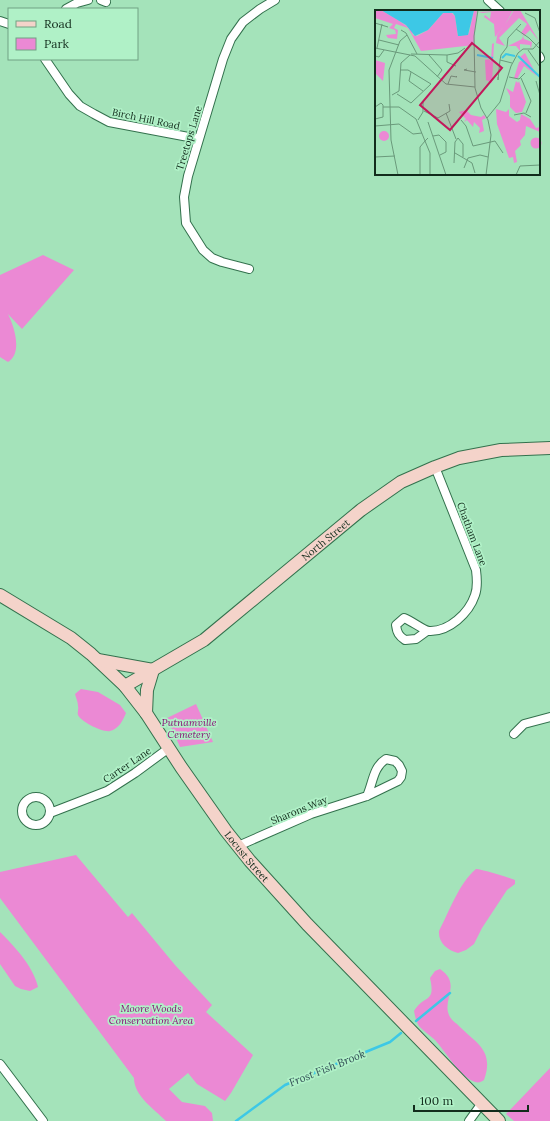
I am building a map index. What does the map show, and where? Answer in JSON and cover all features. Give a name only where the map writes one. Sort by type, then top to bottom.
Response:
[{"type":"main road","name":"North Street","points":[[125,686],[204,640],[361,510],[401,482],[435,466],[459,458],[501,450],[550,448]]},
{"type":"main road","name":"Locust Street","points":[[0,595],[70,638],[98,660],[125,686],[146,713],[222,824],[250,861],[307,924],[499,1121]]},
{"type":"main road","points":[[98,660],[153,670],[147,690],[146,713]]},
{"type":"street","points":[[68,8],[77,3],[88,0]]},
{"type":"street","name":"Treetops Lane","points":[[249,270],[212,258],[204,250],[186,223],[184,205],[185,187],[225,54],[231,39],[247,19],[275,0]]},
{"type":"street","points":[[488,0],[499,10]]},
{"type":"street","name":"Birch Hill Road","points":[[46,60],[69,94],[80,106],[109,122],[199,140]]},
{"type":"street","name":"Chatham Lane","points":[[427,631],[439,629],[463,616],[475,594],[477,582],[476,570],[435,466]]},
{"type":"street","points":[[514,734],[524,724],[550,717]]},
{"type":"street","name":"Carter Lane","points":[[50,813],[107,791],[135,774],[169,748]]},
{"type":"street","name":"Sharons Way","points":[[238,846],[311,814],[367,796],[398,782],[402,771],[395,761],[386,759],[381,762],[374,775],[372,786],[367,796]]},
{"type":"street","points":[[0,1064],[43,1121]]},
{"type":"street","points":[[469,1121],[482,1103]]},
{"type":"green space","points":[[43,255],[74,270],[22,329],[8,314],[15,332],[16,346],[13,358],[8,362],[0,357],[0,275]]},
{"type":"green space","points":[[81,689],[98,692],[120,705],[126,713],[118,726],[110,731],[102,730],[87,723],[78,715],[78,704],[75,694]]},
{"type":"green space","name":"Putnamville Cemetery","points":[[196,704],[213,742],[180,747],[167,718]]},
{"type":"green space","name":"Moore Woods Conservation Area","points":[[76,855],[128,917],[132,913],[175,965],[212,1005],[206,1012],[253,1055],[225,1101],[197,1084],[188,1073],[169,1089],[182,1102],[205,1106],[212,1113],[213,1121],[166,1121],[146,1102],[137,1091],[134,1078],[0,898],[0,872]]},
{"type":"green space","points":[[476,869],[495,873],[515,880],[515,884],[507,890],[482,928],[474,944],[466,950],[458,953],[450,950],[444,945],[440,939],[439,931],[459,890]]},
{"type":"green space","points":[[0,932],[28,964],[36,979],[38,987],[30,991],[15,986],[0,964]]},
{"type":"green space","points":[[440,969],[450,980],[451,986],[448,1009],[450,1016],[453,1021],[476,1042],[485,1054],[487,1069],[484,1080],[481,1082],[475,1082],[464,1075],[435,1040],[422,1030],[416,1020],[414,1011],[430,995],[430,978],[435,971]]},
{"type":"green space","points":[[550,1068],[550,1121],[514,1121],[506,1114]]},
{"type":"waterway","name":"Frost Fish Brook","points":[[416,1021],[450,993]]},
{"type":"waterway","name":"Frost Fish Brook","points":[[236,1121],[285,1085],[390,1042],[401,1033]]}]
